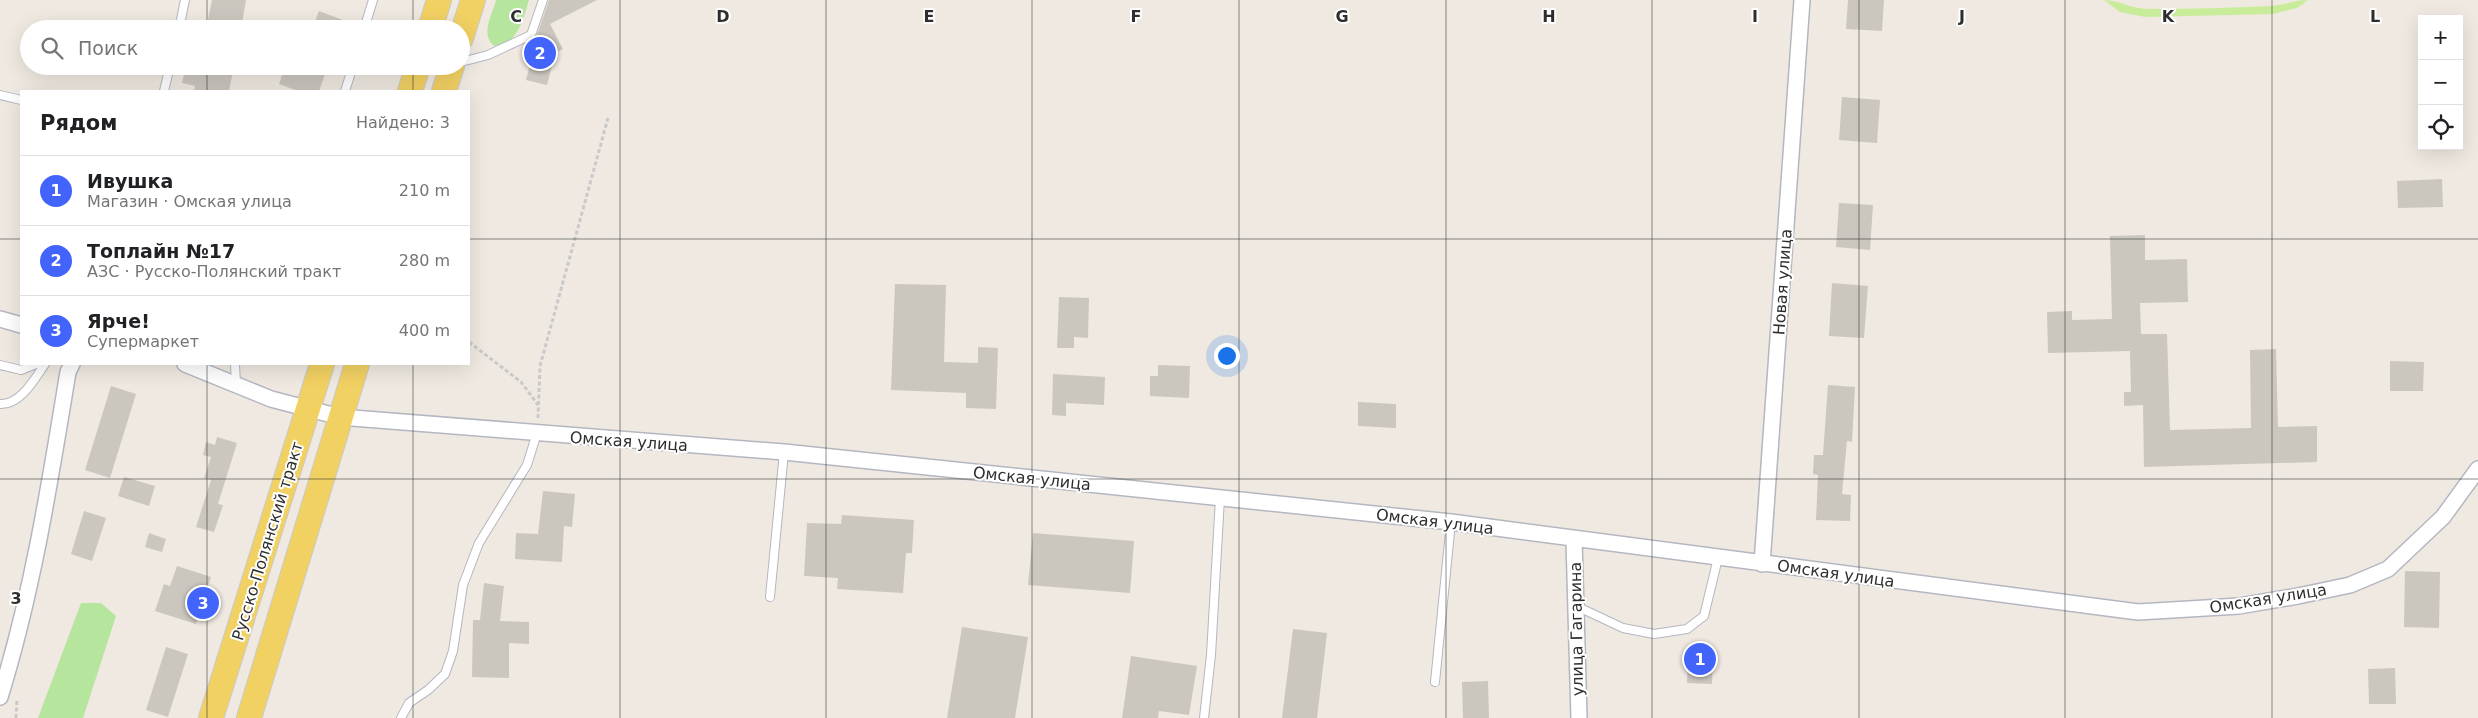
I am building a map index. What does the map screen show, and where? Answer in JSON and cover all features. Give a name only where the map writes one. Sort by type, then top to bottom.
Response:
[{"type":"main road","points":[[433,20],[439,0]]},
{"type":"main road","points":[[467,20],[473,0]]},
{"type":"main road","points":[[410,90],[415,75]]},
{"type":"main road","points":[[444,90],[449,75]]},
{"type":"main road","name":"Русско-Полянский тракт","points":[[211,718],[322,365]]},
{"type":"main road","points":[[249,718],[357,365]]},
{"type":"street","name":"Новая улица","points":[[1762,564],[1802,0]]},
{"type":"street","points":[[0,319],[20,324]]},
{"type":"street","points":[[0,697],[16,647],[49,484],[68,372],[72,365]]},
{"type":"street","name":"Омская улица","points":[[187,365],[271,400],[340,417],[784,452],[1451,522],[1574,540],[2138,612],[2239,606],[2350,585],[2388,569],[2444,517],[2478,469]]},
{"type":"street","name":"улица Гагарина","points":[[1574,540],[1579,718]]},
{"type":"lane","points":[[181,20],[185,0]]},
{"type":"lane","points":[[367,20],[373,0]]},
{"type":"lane","points":[[470,60],[488,55],[530,35],[543,0]]},
{"type":"lane","points":[[164,90],[168,75]]},
{"type":"lane","points":[[345,90],[349,75]]},
{"type":"lane","points":[[0,95],[20,100]]},
{"type":"lane","points":[[0,365],[20,370],[33,365]]},
{"type":"lane","points":[[0,404],[5,404],[24,392],[44,365]]},
{"type":"lane","points":[[234,365],[236,385]]},
{"type":"lane","points":[[401,718],[410,703],[445,674],[453,651],[462,585],[479,543],[527,464],[537,434]]},
{"type":"lane","points":[[770,597],[784,452]]},
{"type":"lane","points":[[1204,718],[1211,655],[1220,498]]},
{"type":"lane","points":[[1435,682],[1451,522]]},
{"type":"lane","points":[[1576,606],[1623,628],[1654,634],[1687,629],[1704,616],[1718,558]]},
{"type":"path","points":[[537,434],[540,366],[608,118]]},
{"type":"path","points":[[470,343],[521,382],[538,405]]},
{"type":"green space","points":[[496,0],[529,0],[522,23],[514,36],[502,45],[494,46],[490,41],[487,30]]},
{"type":"green space","points":[[2104,0],[2148,9],[2271,6],[2308,0],[2297,8],[2273,14],[2145,17],[2120,12]]},
{"type":"green space","points":[[81,603],[101,603],[116,616],[83,718],[38,718]]},
{"type":"building","points":[[212,0],[246,0],[243,20],[208,20]]},
{"type":"building","points":[[549,0],[597,0],[550,24],[563,49],[555,53],[547,85],[526,80],[531,61],[534,62],[540,41],[537,35]]},
{"type":"building","points":[[1848,0],[1884,0],[1882,31],[1846,29]]},
{"type":"building","points":[[319,11],[343,20],[316,20]]},
{"type":"building","points":[[184,75],[232,75],[229,90],[194,90],[195,86],[182,83]]},
{"type":"building","points":[[282,75],[325,75],[319,90],[295,90],[279,84]]},
{"type":"building","points":[[1842,97],[1880,100],[1877,143],[1839,140]]},
{"type":"building","points":[[2442,179],[2443,207],[2398,208],[2397,181]]},
{"type":"building","points":[[1839,203],[1873,205],[1870,250],[1836,247]]},
{"type":"building","points":[[2145,235],[2145,260],[2187,259],[2188,302],[2140,303],[2141,334],[2167,334],[2170,430],[2251,428],[2250,350],[2276,349],[2278,427],[2317,426],[2317,462],[2144,467],[2143,405],[2124,406],[2124,392],[2131,392],[2130,351],[2048,353],[2047,312],[2072,311],[2072,320],[2112,319],[2110,236]]},
{"type":"building","points":[[1832,283],[1868,286],[1864,338],[1829,336]]},
{"type":"building","points":[[895,284],[946,285],[944,362],[978,363],[978,347],[998,348],[996,409],[966,408],[966,393],[891,390]]},
{"type":"building","points":[[1059,297],[1089,298],[1088,338],[1074,337],[1074,348],[1057,348]]},
{"type":"building","points":[[2390,361],[2424,362],[2423,391],[2390,391]]},
{"type":"building","points":[[1158,365],[1190,366],[1189,398],[1150,396],[1150,376],[1158,376]]},
{"type":"building","points":[[1053,374],[1105,377],[1104,405],[1066,403],[1066,416],[1052,415]]},
{"type":"building","points":[[1828,385],[1855,387],[1852,442],[1847,441],[1842,494],[1851,495],[1850,521],[1816,520],[1818,475],[1813,474],[1814,455],[1823,455]]},
{"type":"building","points":[[111,386],[136,394],[110,478],[85,470]]},
{"type":"building","points":[[1358,402],[1396,404],[1396,428],[1358,426]]},
{"type":"building","points":[[217,437],[237,443],[218,504],[223,505],[214,532],[196,527],[211,480],[204,478],[211,457],[203,455],[206,442],[215,445]]},
{"type":"building","points":[[124,477],[155,486],[149,506],[118,496]]},
{"type":"building","points":[[543,491],[575,494],[572,527],[564,526],[562,562],[515,559],[516,533],[538,534]]},
{"type":"building","points":[[84,511],[106,518],[92,561],[71,554]]},
{"type":"building","points":[[842,515],[914,520],[912,553],[906,553],[903,593],[837,589],[838,578],[804,576],[807,523],[841,524]]},
{"type":"building","points":[[149,533],[166,539],[162,552],[145,547]]},
{"type":"building","points":[[1033,533],[1134,541],[1130,593],[1028,585]]},
{"type":"building","points":[[177,566],[211,577],[196,624],[155,611],[164,584],[170,586]]},
{"type":"building","points":[[2405,571],[2440,572],[2439,628],[2404,627]]},
{"type":"building","points":[[484,583],[504,586],[500,621],[529,622],[529,644],[509,643],[509,678],[472,677],[473,620],[480,620]]},
{"type":"building","points":[[962,627],[1028,637],[1015,718],[947,718]]},
{"type":"building","points":[[1293,629],[1327,633],[1317,718],[1282,718]]},
{"type":"building","points":[[166,647],[188,654],[168,717],[146,710]]},
{"type":"building","points":[[1688,654],[1713,654],[1712,684],[1687,683]]},
{"type":"building","points":[[1131,656],[1197,666],[1189,715],[1159,711],[1158,718],[1122,718]]},
{"type":"building","points":[[2395,668],[2396,704],[2369,704],[2368,669]]},
{"type":"building","points":[[1488,681],[1489,718],[1463,718],[1462,682]]},
{"type":"place","name":"Топлайн №17","points":[[540,53]]},
{"type":"place","name":"Ярче!","points":[[203,603]]},
{"type":"place","name":"Ивушка","points":[[1700,659]]}]
